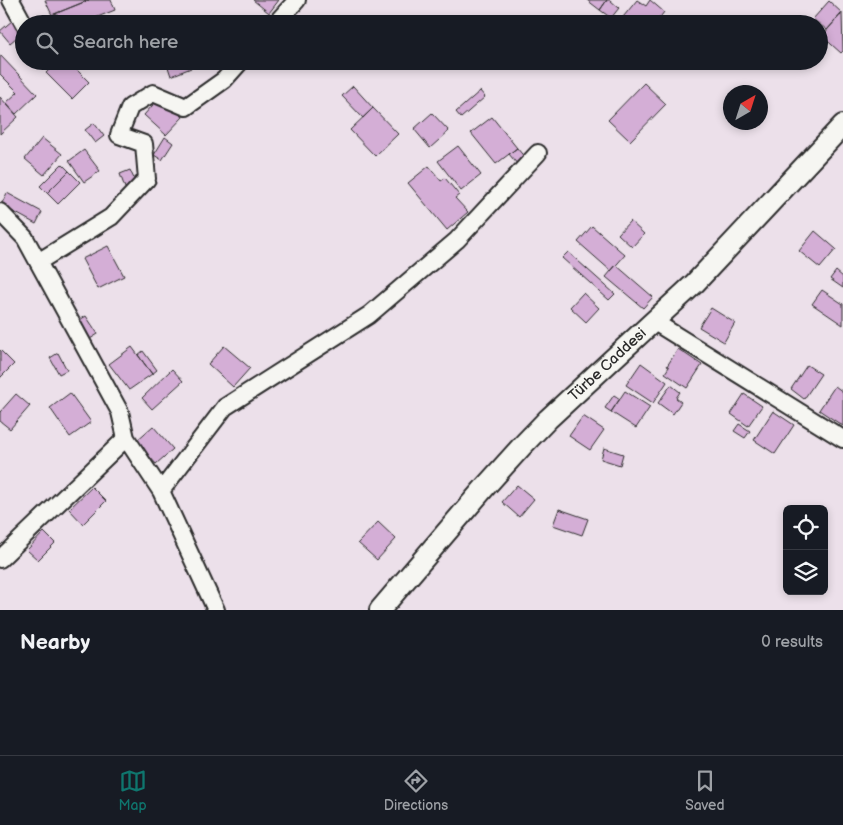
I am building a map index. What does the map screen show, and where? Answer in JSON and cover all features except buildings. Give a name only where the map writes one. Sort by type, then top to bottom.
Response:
[{"type":"street","points":[[11,0],[19,15]]},
{"type":"street","points":[[283,15],[297,0]]},
{"type":"street","points":[[38,262],[111,217],[147,179],[144,144],[119,134],[130,107],[153,93],[186,107],[224,80],[233,70]]},
{"type":"street","name":"Türbe Caddesi","points":[[380,610],[522,446],[715,261],[843,125]]},
{"type":"street","points":[[161,491],[225,407],[369,314],[457,240],[538,153]]},
{"type":"street","points":[[0,212],[25,238],[120,412],[126,438],[161,491],[216,610]]},
{"type":"street","points":[[653,321],[843,439]]},
{"type":"street","points":[[0,559],[126,438]]}]
